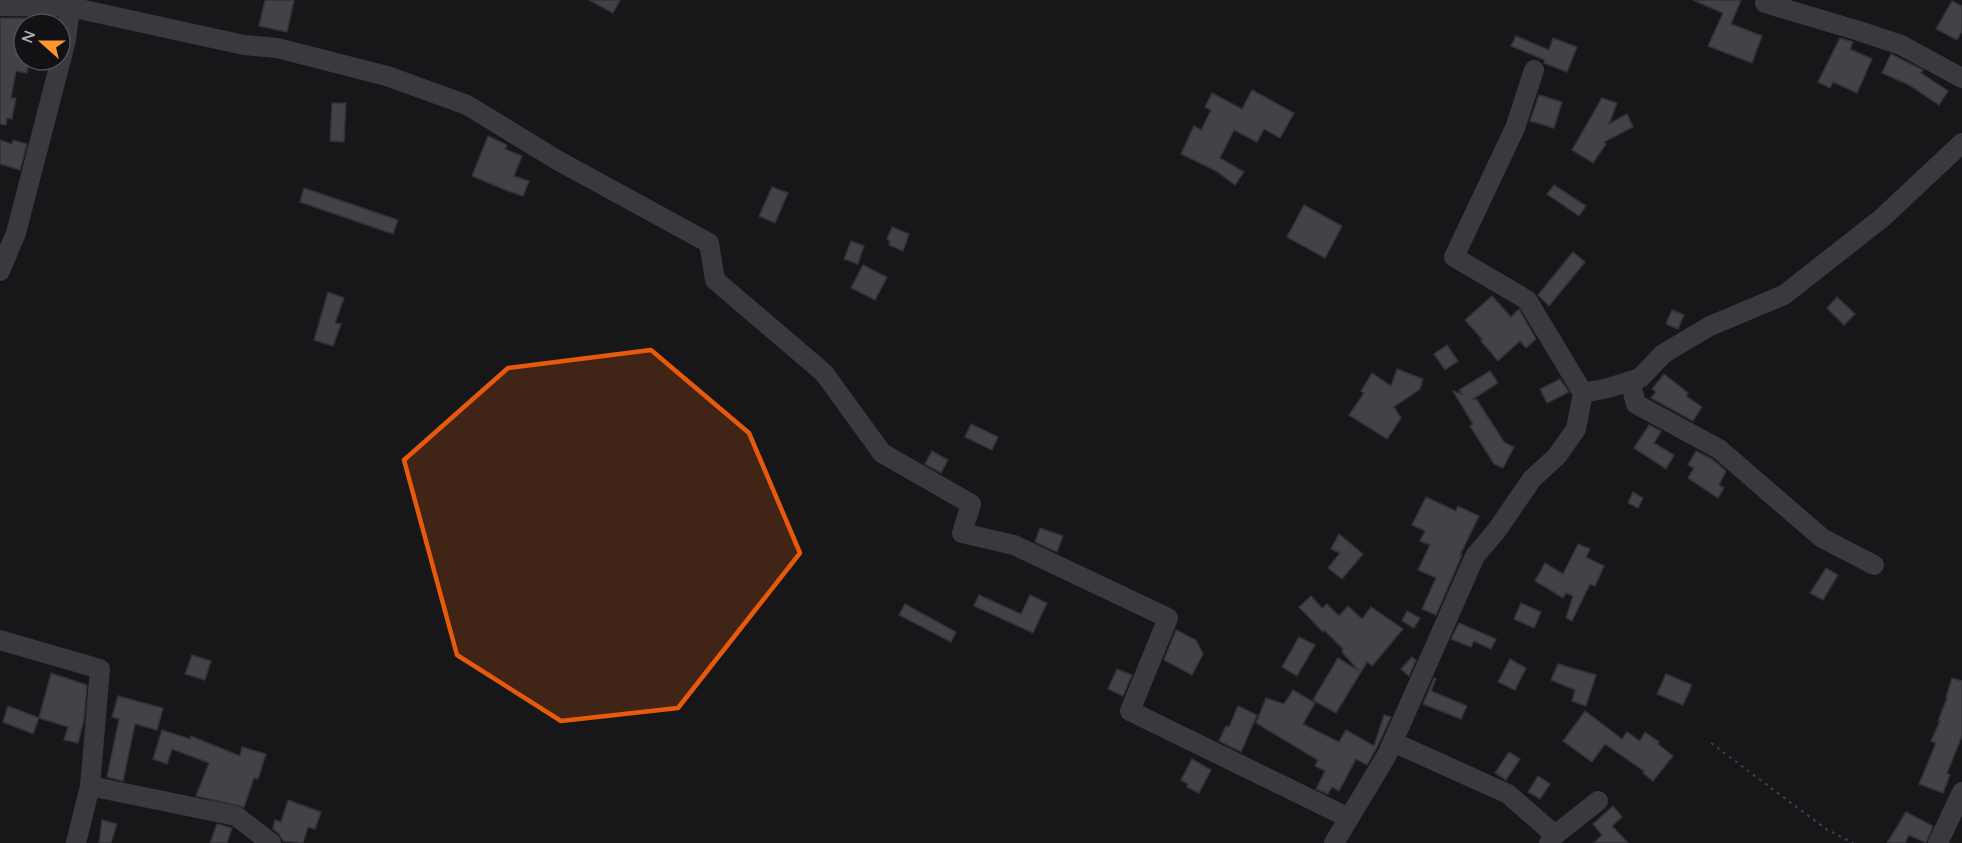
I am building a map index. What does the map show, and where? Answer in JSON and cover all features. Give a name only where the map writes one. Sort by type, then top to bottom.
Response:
[{"type":"street","points":[[0,271],[16,233],[66,40],[71,3]]},
{"type":"street","points":[[0,6],[71,3],[244,45],[277,48],[387,76],[467,105],[556,160],[709,243],[715,280],[824,373],[882,453],[971,504],[962,533],[1014,545],[1168,618],[1130,711],[1349,818]]},
{"type":"street","points":[[1765,3],[1901,45],[1962,78]]},
{"type":"street","points":[[1334,843],[1387,755],[1475,556],[1497,530],[1532,479],[1557,456],[1576,429],[1583,393],[1527,300],[1454,257],[1515,128],[1534,69]]},
{"type":"street","points":[[1583,393],[1640,378],[1663,354],[1710,326],[1784,295],[1882,218],[1962,143]]},
{"type":"street","points":[[1630,381],[1636,404],[1719,449],[1822,538],[1874,565]]},
{"type":"street","points":[[0,640],[100,669],[90,786],[76,843]]},
{"type":"street","points":[[1393,742],[1508,794],[1552,839],[1598,801]]},
{"type":"street","points":[[90,786],[236,816],[272,843]]},
{"type":"street","points":[[1938,843],[1962,792]]},
{"type":"path","points":[[1711,743],[1826,829],[1852,843]]},
{"type":"highlighted area","points":[[651,350],[749,433],[800,553],[678,708],[561,721],[457,655],[404,460],[508,368]]},
{"type":"building","points":[[265,0],[294,0],[287,32],[259,26]]},
{"type":"building","points":[[589,0],[620,0],[613,13]]},
{"type":"building","points":[[1693,0],[1741,0],[1731,24],[1762,36],[1752,63],[1708,46],[1723,13]]},
{"type":"building","points":[[1952,1],[1962,6],[1962,31],[1957,40],[1936,29]]},
{"type":"building","points":[[0,18],[12,18],[12,72],[16,72],[11,98],[16,98],[12,119],[7,118],[6,125],[0,124]]},
{"type":"building","points":[[1516,36],[1549,50],[1553,38],[1577,47],[1567,72],[1511,46]]},
{"type":"building","points":[[1840,38],[1853,42],[1850,49],[1872,59],[1857,93],[1833,82],[1830,88],[1818,82]]},
{"type":"building","points":[[1891,54],[1923,70],[1921,73],[1948,91],[1939,105],[1909,85],[1882,73]]},
{"type":"building","points":[[1252,90],[1294,113],[1280,138],[1264,129],[1257,142],[1234,130],[1220,158],[1244,172],[1235,185],[1216,171],[1181,154],[1194,126],[1201,130],[1211,110],[1205,107],[1212,93],[1242,109]]},
{"type":"building","points":[[1539,95],[1562,102],[1554,128],[1530,121]]},
{"type":"building","points":[[1602,98],[1617,103],[1609,124],[1627,114],[1633,127],[1604,142],[1606,144],[1593,163],[1572,150]]},
{"type":"building","points":[[332,103],[346,103],[344,142],[330,141]]},
{"type":"building","points":[[488,136],[507,145],[505,149],[522,156],[514,176],[529,181],[523,196],[472,176]]},
{"type":"building","points":[[0,140],[12,144],[13,140],[27,144],[20,170],[0,164]]},
{"type":"building","points":[[1554,185],[1586,206],[1579,216],[1547,194]]},
{"type":"building","points":[[772,187],[788,193],[775,223],[759,216]]},
{"type":"building","points":[[304,188],[398,220],[393,234],[300,202]]},
{"type":"building","points":[[1304,205],[1342,226],[1325,258],[1287,237]]},
{"type":"building","points":[[892,227],[909,234],[903,251],[889,245],[890,241],[887,239]]},
{"type":"building","points":[[851,241],[864,246],[858,264],[844,259]]},
{"type":"building","points":[[1573,252],[1585,262],[1549,306],[1538,295]]},
{"type":"building","points":[[863,265],[887,277],[875,300],[851,288]]},
{"type":"building","points":[[328,292],[344,298],[335,323],[341,324],[333,346],[314,340]]},
{"type":"building","points":[[1492,296],[1511,317],[1519,309],[1536,339],[1526,348],[1520,341],[1498,361],[1465,320]]},
{"type":"building","points":[[1837,297],[1855,314],[1844,325],[1827,308]]},
{"type":"building","points":[[1672,310],[1684,315],[1678,329],[1666,324]]},
{"type":"building","points":[[1447,345],[1458,361],[1445,370],[1434,354]]},
{"type":"building","points":[[1397,369],[1423,379],[1420,389],[1394,407],[1401,418],[1387,439],[1349,415],[1364,393],[1361,391],[1372,373],[1391,386]]},
{"type":"building","points":[[1490,371],[1498,383],[1473,399],[1477,400],[1504,442],[1514,447],[1503,468],[1494,464],[1470,426],[1473,424],[1453,391],[1462,394],[1459,390]]},
{"type":"building","points":[[1664,374],[1688,393],[1686,396],[1702,407],[1693,421],[1651,398],[1656,392],[1652,389]]},
{"type":"building","points":[[1560,379],[1569,392],[1547,403],[1540,389]]},
{"type":"building","points":[[971,424],[998,437],[992,450],[965,437]]},
{"type":"building","points":[[1649,425],[1661,431],[1654,443],[1674,455],[1666,469],[1634,448]]},
{"type":"building","points":[[932,451],[948,460],[941,473],[925,464]]},
{"type":"building","points":[[1696,451],[1712,459],[1726,471],[1719,485],[1724,488],[1718,498],[1688,478],[1694,468],[1688,465]]},
{"type":"building","points":[[1633,492],[1643,498],[1638,508],[1628,503]]},
{"type":"building","points":[[1426,497],[1456,511],[1458,506],[1479,516],[1460,555],[1462,555],[1436,615],[1422,609],[1436,578],[1418,570],[1430,545],[1420,541],[1425,531],[1412,525]]},
{"type":"building","points":[[1040,528],[1063,536],[1057,552],[1035,542]]},
{"type":"building","points":[[1339,534],[1363,554],[1342,579],[1328,568],[1340,553],[1331,549]]},
{"type":"building","points":[[1578,544],[1590,549],[1586,557],[1604,566],[1595,586],[1590,584],[1572,621],[1566,618],[1573,596],[1566,593],[1563,598],[1535,581],[1545,563],[1563,574]]},
{"type":"building","points":[[1826,568],[1838,575],[1823,600],[1810,593]]},
{"type":"building","points":[[979,595],[1021,614],[1030,595],[1047,603],[1033,633],[974,606]]},
{"type":"building","points":[[1311,596],[1322,608],[1327,604],[1339,616],[1348,606],[1362,619],[1371,607],[1403,629],[1372,666],[1367,662],[1336,713],[1313,700],[1338,658],[1359,671],[1342,652],[1343,649],[1299,607]]},
{"type":"building","points":[[1521,603],[1541,612],[1534,628],[1514,619]]},
{"type":"building","points":[[905,604],[956,632],[951,642],[899,615]]},
{"type":"building","points":[[1407,611],[1420,618],[1414,628],[1402,621]]},
{"type":"building","points":[[1459,623],[1496,639],[1491,649],[1474,641],[1471,647],[1451,639]]},
{"type":"building","points":[[1176,630],[1196,640],[1203,654],[1192,675],[1164,660]]},
{"type":"building","points":[[1299,637],[1315,645],[1297,676],[1282,667]]},
{"type":"building","points":[[192,655],[211,661],[205,680],[185,674]]},
{"type":"building","points":[[1412,657],[1416,660],[1409,676],[1401,669]]},
{"type":"building","points":[[1510,659],[1526,668],[1515,690],[1498,682]]},
{"type":"building","points":[[1558,664],[1596,675],[1586,706],[1572,701],[1575,690],[1551,680]]},
{"type":"building","points":[[1117,669],[1132,675],[1123,696],[1108,689]]},
{"type":"building","points":[[51,673],[87,685],[84,720],[78,743],[64,740],[68,727],[39,718]]},
{"type":"building","points":[[1666,674],[1692,685],[1683,705],[1657,694]]},
{"type":"building","points":[[1434,678],[1436,679],[1431,691],[1467,706],[1461,719],[1423,704]]},
{"type":"building","points":[[1952,678],[1962,681],[1962,736],[1947,773],[1950,775],[1943,793],[1919,784],[1936,743],[1931,741],[1940,721],[1938,721]]},
{"type":"building","points":[[1293,690],[1315,703],[1303,724],[1339,742],[1346,730],[1374,746],[1384,715],[1391,717],[1367,765],[1356,759],[1339,791],[1332,787],[1328,794],[1316,789],[1325,771],[1315,766],[1318,760],[1256,723],[1266,698],[1284,704]]},
{"type":"building","points":[[118,696],[163,708],[157,730],[135,724],[123,781],[107,777],[119,719],[112,717]]},
{"type":"building","points":[[8,706],[39,718],[33,734],[3,722]]},
{"type":"building","points":[[1238,706],[1257,715],[1241,752],[1219,741],[1226,726],[1229,727]]},
{"type":"building","points":[[1585,711],[1622,739],[1627,732],[1640,741],[1645,732],[1673,756],[1653,781],[1643,773],[1644,771],[1605,744],[1592,762],[1563,741]]},
{"type":"building","points":[[162,730],[190,739],[191,736],[240,756],[242,747],[266,754],[258,779],[254,778],[244,807],[196,796],[209,763],[172,749],[167,764],[153,759]]},
{"type":"building","points":[[1509,752],[1520,759],[1506,780],[1495,773]]},
{"type":"building","points":[[1192,759],[1211,770],[1199,793],[1187,787],[1188,784],[1181,780]]},
{"type":"building","points":[[1538,776],[1550,784],[1540,799],[1528,792]]},
{"type":"building","points":[[288,800],[321,812],[315,829],[308,827],[303,843],[283,841],[273,829],[275,820],[281,822]]},
{"type":"building","points":[[1613,806],[1622,817],[1612,826],[1628,843],[1594,843],[1602,835],[1593,824]]},
{"type":"building","points":[[1906,812],[1933,826],[1926,843],[1909,835],[1905,843],[1887,843]]},
{"type":"building","points":[[102,820],[117,824],[111,843],[99,843]]},
{"type":"building","points":[[217,824],[232,828],[227,843],[210,843]]}]
